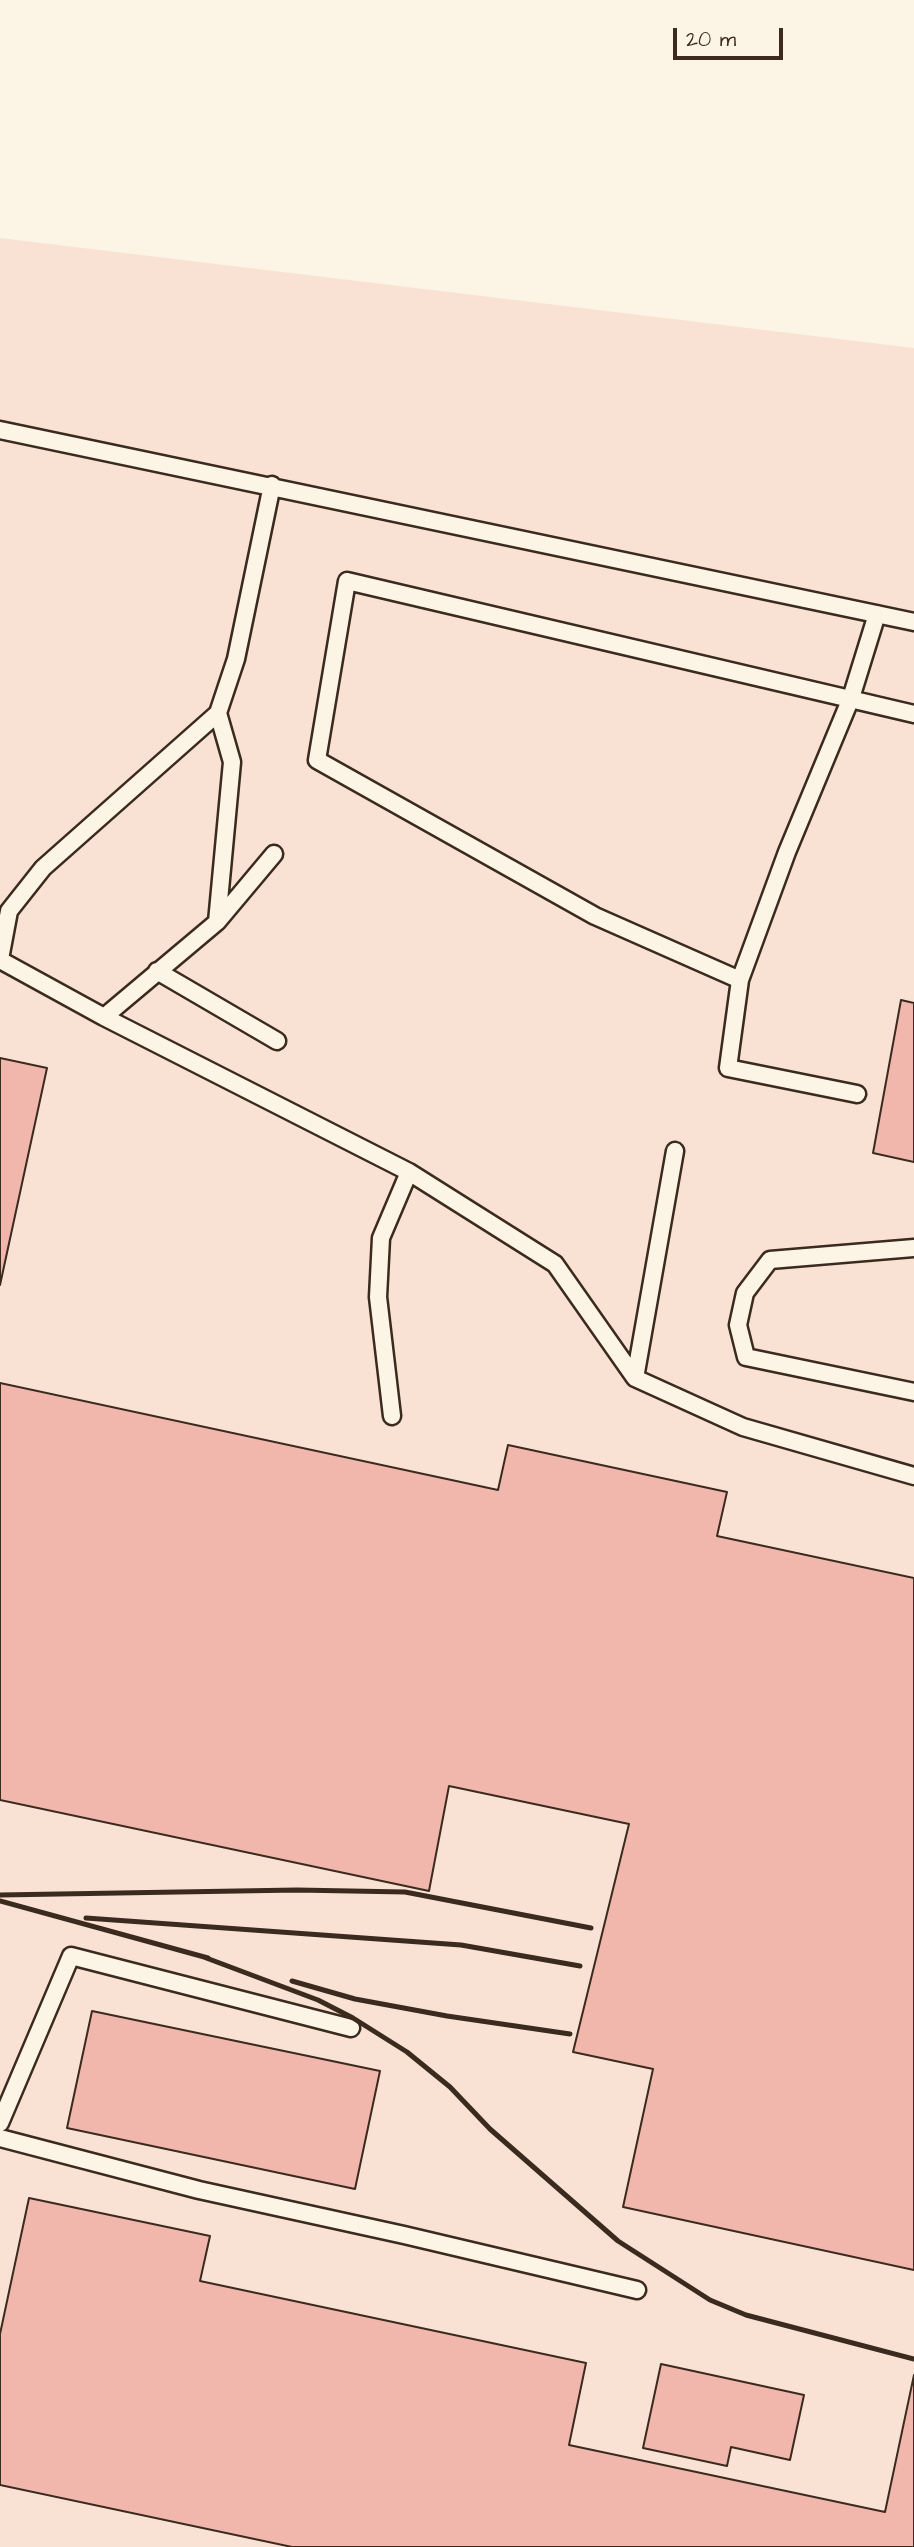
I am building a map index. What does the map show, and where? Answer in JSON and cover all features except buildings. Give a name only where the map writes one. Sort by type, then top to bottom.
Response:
[{"type":"lane","points":[[0,430],[914,622]]},
{"type":"lane","points":[[271,485],[236,659],[218,713],[43,868],[9,911],[0,959],[104,1017],[410,1172],[555,1264],[635,1378],[743,1427],[914,1476]]},
{"type":"lane","points":[[740,980],[595,916],[317,760],[346,582],[914,714]]},
{"type":"lane","points":[[857,1094],[728,1068],[740,980],[787,852],[851,698],[877,614]]},
{"type":"lane","points":[[217,922],[232,762],[218,713]]},
{"type":"lane","points":[[104,1017],[217,922],[274,854]]},
{"type":"lane","points":[[157,971],[277,1041]]},
{"type":"lane","points":[[635,1378],[675,1151]]},
{"type":"lane","points":[[392,1416],[378,1297],[381,1238],[410,1172]]},
{"type":"lane","points":[[914,1248],[770,1260],[745,1293],[738,1325],[746,1357],[914,1392]]},
{"type":"lane","points":[[0,2123],[71,1956],[351,2028]]},
{"type":"lane","points":[[0,2138],[199,2190],[637,2290]]},
{"type":"shaded area","points":[[0,238],[914,348],[914,2547],[0,2547]]},
{"type":"railway","points":[[0,1895],[297,1890],[405,1892],[591,1928]]},
{"type":"railway","points":[[0,1901],[208,1958]]},
{"type":"railway","points":[[86,1918],[461,1945],[580,1966]]},
{"type":"railway","points":[[201,1956],[318,2000],[353,2018],[407,2052],[450,2087],[490,2129],[618,2241],[710,2300],[746,2315],[914,2359]]},
{"type":"railway","points":[[292,1981],[355,1999],[570,2034]]}]
